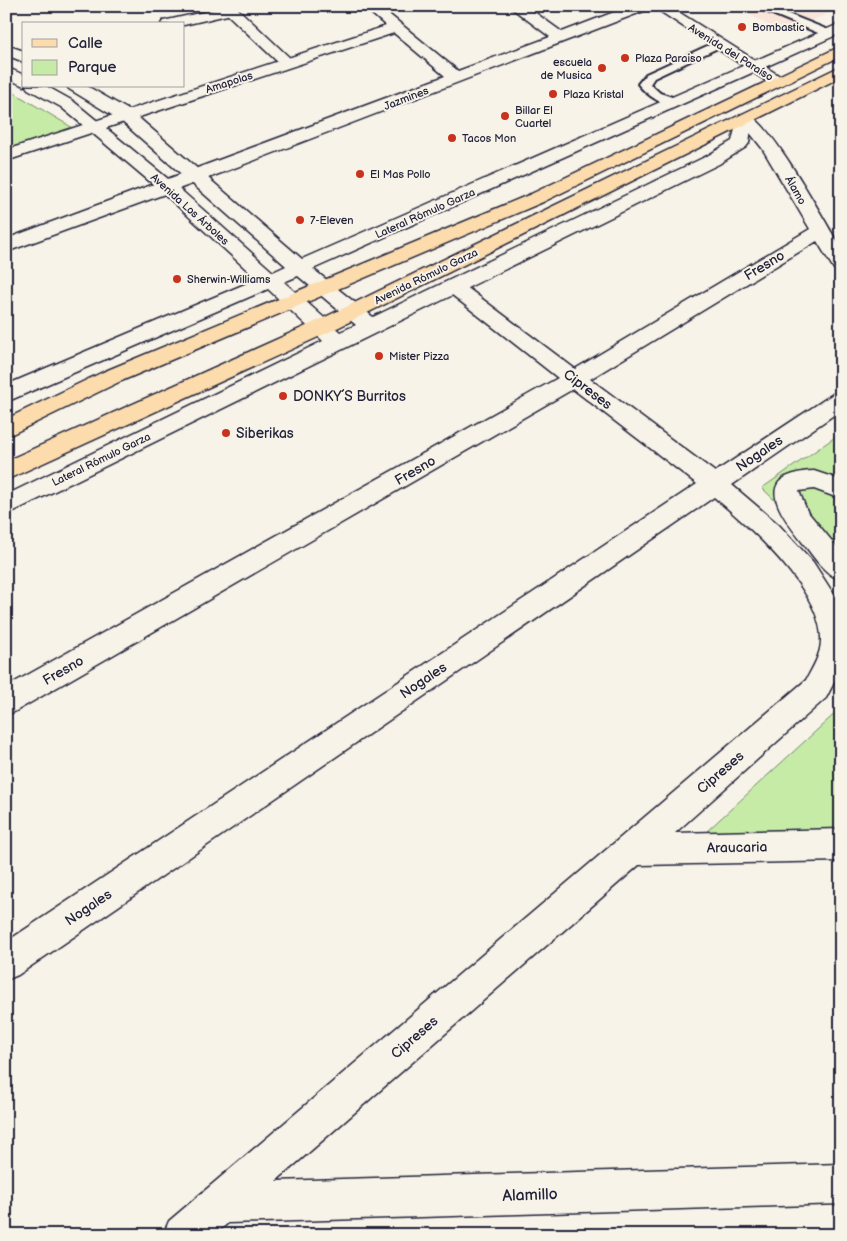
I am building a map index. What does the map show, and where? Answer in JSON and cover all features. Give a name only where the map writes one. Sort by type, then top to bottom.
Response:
[{"type":"main road","name":"Avenida Rómulo Garza","points":[[6,429],[111,377],[537,198],[841,50]]},
{"type":"main road","name":"Avenida Rómulo Garza","points":[[6,471],[320,328],[841,72]]},
{"type":"street","points":[[370,6],[457,78]]},
{"type":"street","points":[[516,6],[560,37]]},
{"type":"street","name":"Jazmines","points":[[6,246],[197,176],[644,6]]},
{"type":"street","name":"Avenida del Paraíso","points":[[659,6],[777,81]]},
{"type":"street","points":[[176,22],[229,8],[287,63]]},
{"type":"street","name":"Lateral Rómulo Garza","points":[[6,394],[270,282],[754,67],[835,26]]},
{"type":"street","name":"Amapolas","points":[[6,156],[396,28]]},
{"type":"street","points":[[6,49],[22,56]]},
{"type":"street","points":[[6,72],[22,80]]},
{"type":"street","name":"Avenida Los Árboles","points":[[38,88],[67,104],[167,187],[320,328],[338,342]]},
{"type":"street","points":[[78,88],[126,116],[197,176],[300,268],[371,326]]},
{"type":"street","name":"Lateral Rómulo Garza","points":[[6,506],[720,156],[740,144],[746,120]]},
{"type":"street","name":"Álamo","points":[[746,120],[767,142],[841,264]]},
{"type":"street","name":"Fresno","points":[[6,702],[574,379],[820,231]]},
{"type":"street","name":"Cipreses","points":[[183,1235],[633,849],[816,689],[831,661],[835,635],[829,612],[814,584],[783,545],[714,483],[454,287]]},
{"type":"street","name":"Nogales","points":[[6,962],[841,399]]},
{"type":"street","points":[[841,490],[809,478],[792,483],[785,492],[794,513],[841,570]]},
{"type":"street","name":"Araucaria","points":[[633,849],[841,845]]},
{"type":"street","name":"Alamillo","points":[[220,1203],[841,1184]]},
{"type":"lane","points":[[758,6],[781,15],[835,26]]},
{"type":"lane","points":[[781,15],[797,8]]},
{"type":"lane","points":[[674,102],[656,95],[644,84],[650,76],[718,44]]},
{"type":"shaded area","points":[[735,6],[841,6],[841,7],[784,34]]},
{"type":"green space","points":[[6,88],[73,128],[6,150]]},
{"type":"green space","points":[[841,433],[841,565],[762,488]]},
{"type":"green space","points":[[841,708],[841,834],[734,838],[707,831]]},
{"type":"place","name":"Bombastic","points":[[742,27]]},
{"type":"place","name":"Plaza Paraiso","points":[[625,58]]},
{"type":"place","name":"escuela de Musica","points":[[602,68]]},
{"type":"place","name":"Plaza Kristal","points":[[553,94]]},
{"type":"place","name":"Billar El Cuartel","points":[[505,116]]},
{"type":"place","name":"Tacos Mon","points":[[452,138]]},
{"type":"place","name":"El Mas Pollo","points":[[360,174]]},
{"type":"place","name":"7-Eleven","points":[[300,220]]},
{"type":"place","name":"Sherwin-Williams","points":[[177,279]]},
{"type":"place","name":"Mister Pizza","points":[[379,356]]},
{"type":"place","name":"DONKY´S Burritos","points":[[283,396]]},
{"type":"place","name":"Siberikas","points":[[226,433]]}]
